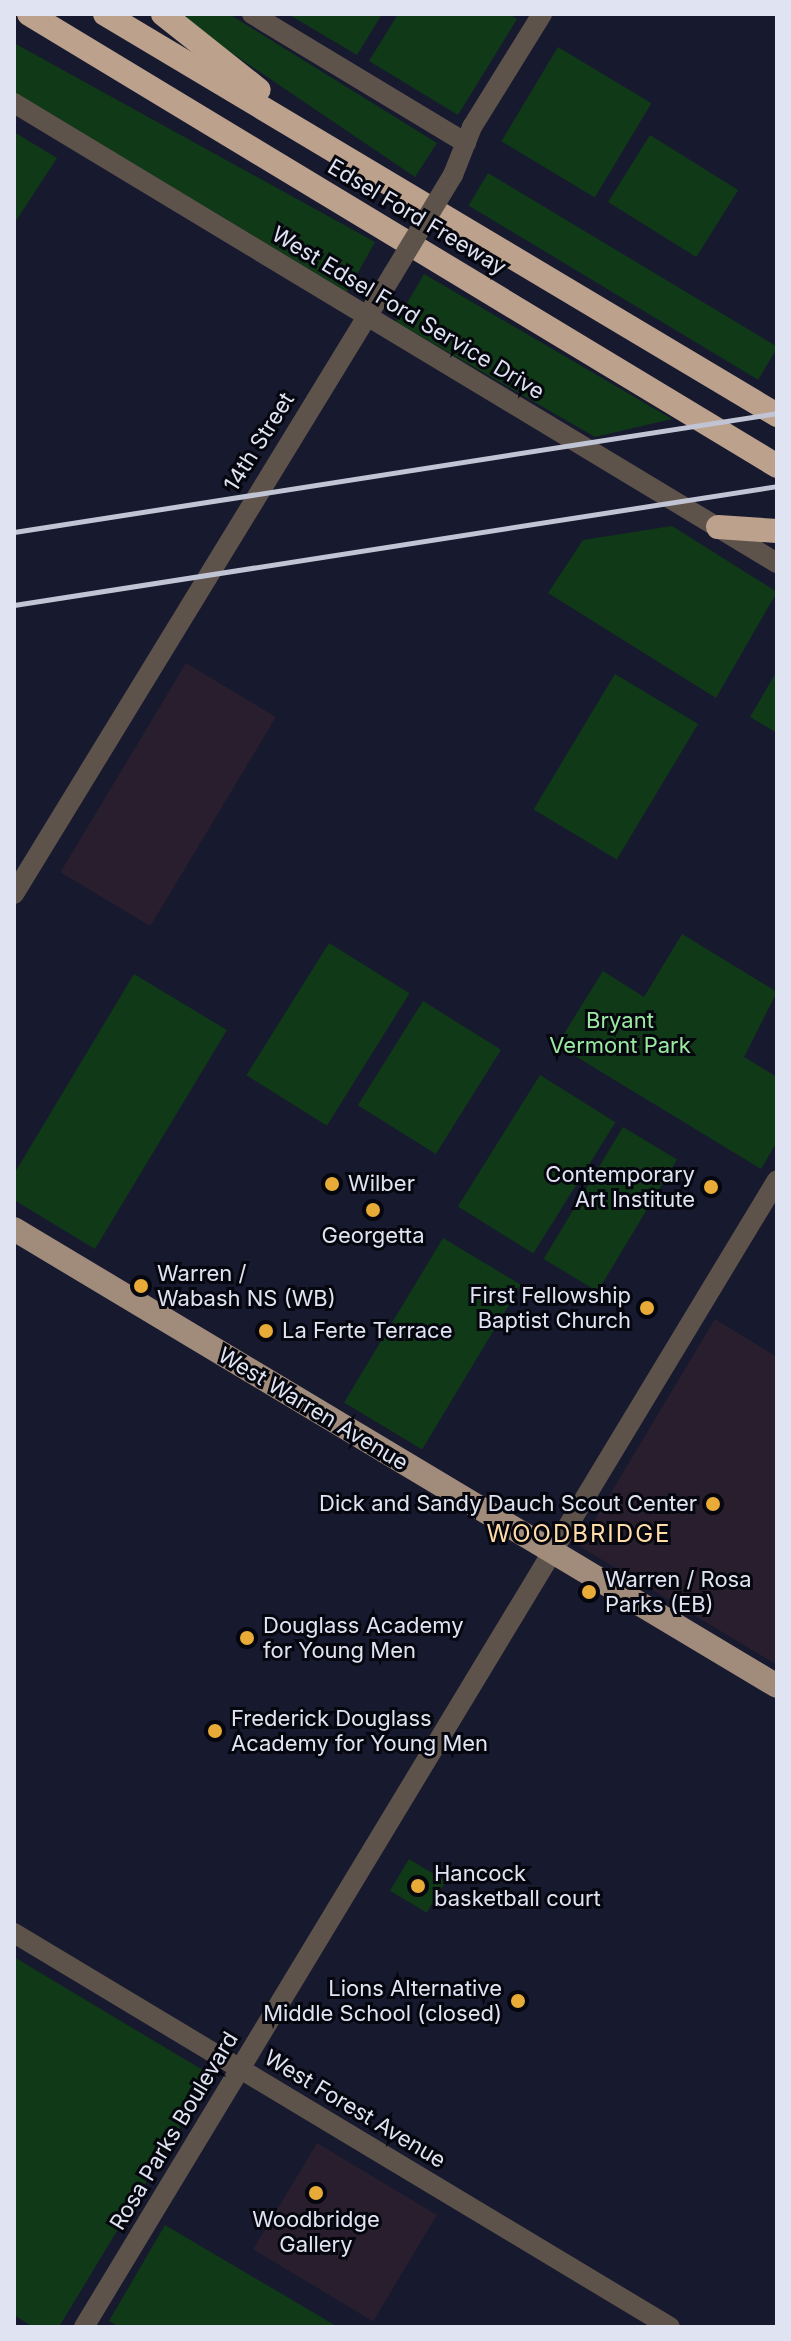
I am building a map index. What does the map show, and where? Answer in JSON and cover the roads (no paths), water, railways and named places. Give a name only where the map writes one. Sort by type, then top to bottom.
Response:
[{"type":"highway","name":"Edsel Ford Freeway","points":[[29,14],[198,113],[777,466]]},
{"type":"highway","name":"Edsel Ford Freeway","points":[[105,14],[777,415]]},
{"type":"highway","points":[[163,14],[333,149]]},
{"type":"highway","points":[[14,24],[129,92],[198,113]]},
{"type":"highway","points":[[718,527],[777,531]]},
{"type":"main road","name":"West Warren Avenue","points":[[14,1229],[777,1686]]},
{"type":"street","points":[[252,14],[466,143]]},
{"type":"street","name":"14th Street","points":[[14,894],[453,175],[466,143],[542,14]]},
{"type":"street","name":"West Edsel Ford Service Drive","points":[[14,103],[777,563]]},
{"type":"street","name":"Rosa Parks Boulevard","points":[[84,2327],[777,1180]]},
{"type":"street","name":"West Forest Avenue","points":[[14,1933],[670,2327]]},
{"type":"railway","points":[[14,532],[777,413]]},
{"type":"railway","points":[[14,605],[777,486]]},
{"type":"place","name":"Wilber","points":[[332,1184]]},
{"type":"place","name":"Contemporary Art Institute","points":[[711,1187]]},
{"type":"place","name":"Georgetta","points":[[373,1210]]},
{"type":"place","name":"Warren / Wabash NS (WB)","points":[[141,1286]]},
{"type":"place","name":"First Fellowship Baptist Church","points":[[647,1308]]},
{"type":"place","name":"La Ferte Terrace","points":[[266,1331]]},
{"type":"place","name":"Dick and Sandy Dauch Scout Center","points":[[713,1504]]},
{"type":"place","name":"Warren / Rosa Parks (EB)","points":[[589,1592]]},
{"type":"place","name":"Douglass Academy for Young Men","points":[[247,1638]]},
{"type":"place","name":"Frederick Douglass Academy for Young Men","points":[[215,1731]]},
{"type":"place","name":"Hancock basketball court","points":[[418,1886]]},
{"type":"place","name":"Lions Alternative Middle School (closed)","points":[[518,2001]]},
{"type":"place","name":"Woodbridge Gallery","points":[[316,2193]]},
{"type":"district","name":"WOODBRIDGE","points":[[579,1534]]},
{"type":"park label","name":"Bryant Vermont Park","points":[[620,1032]]}]
